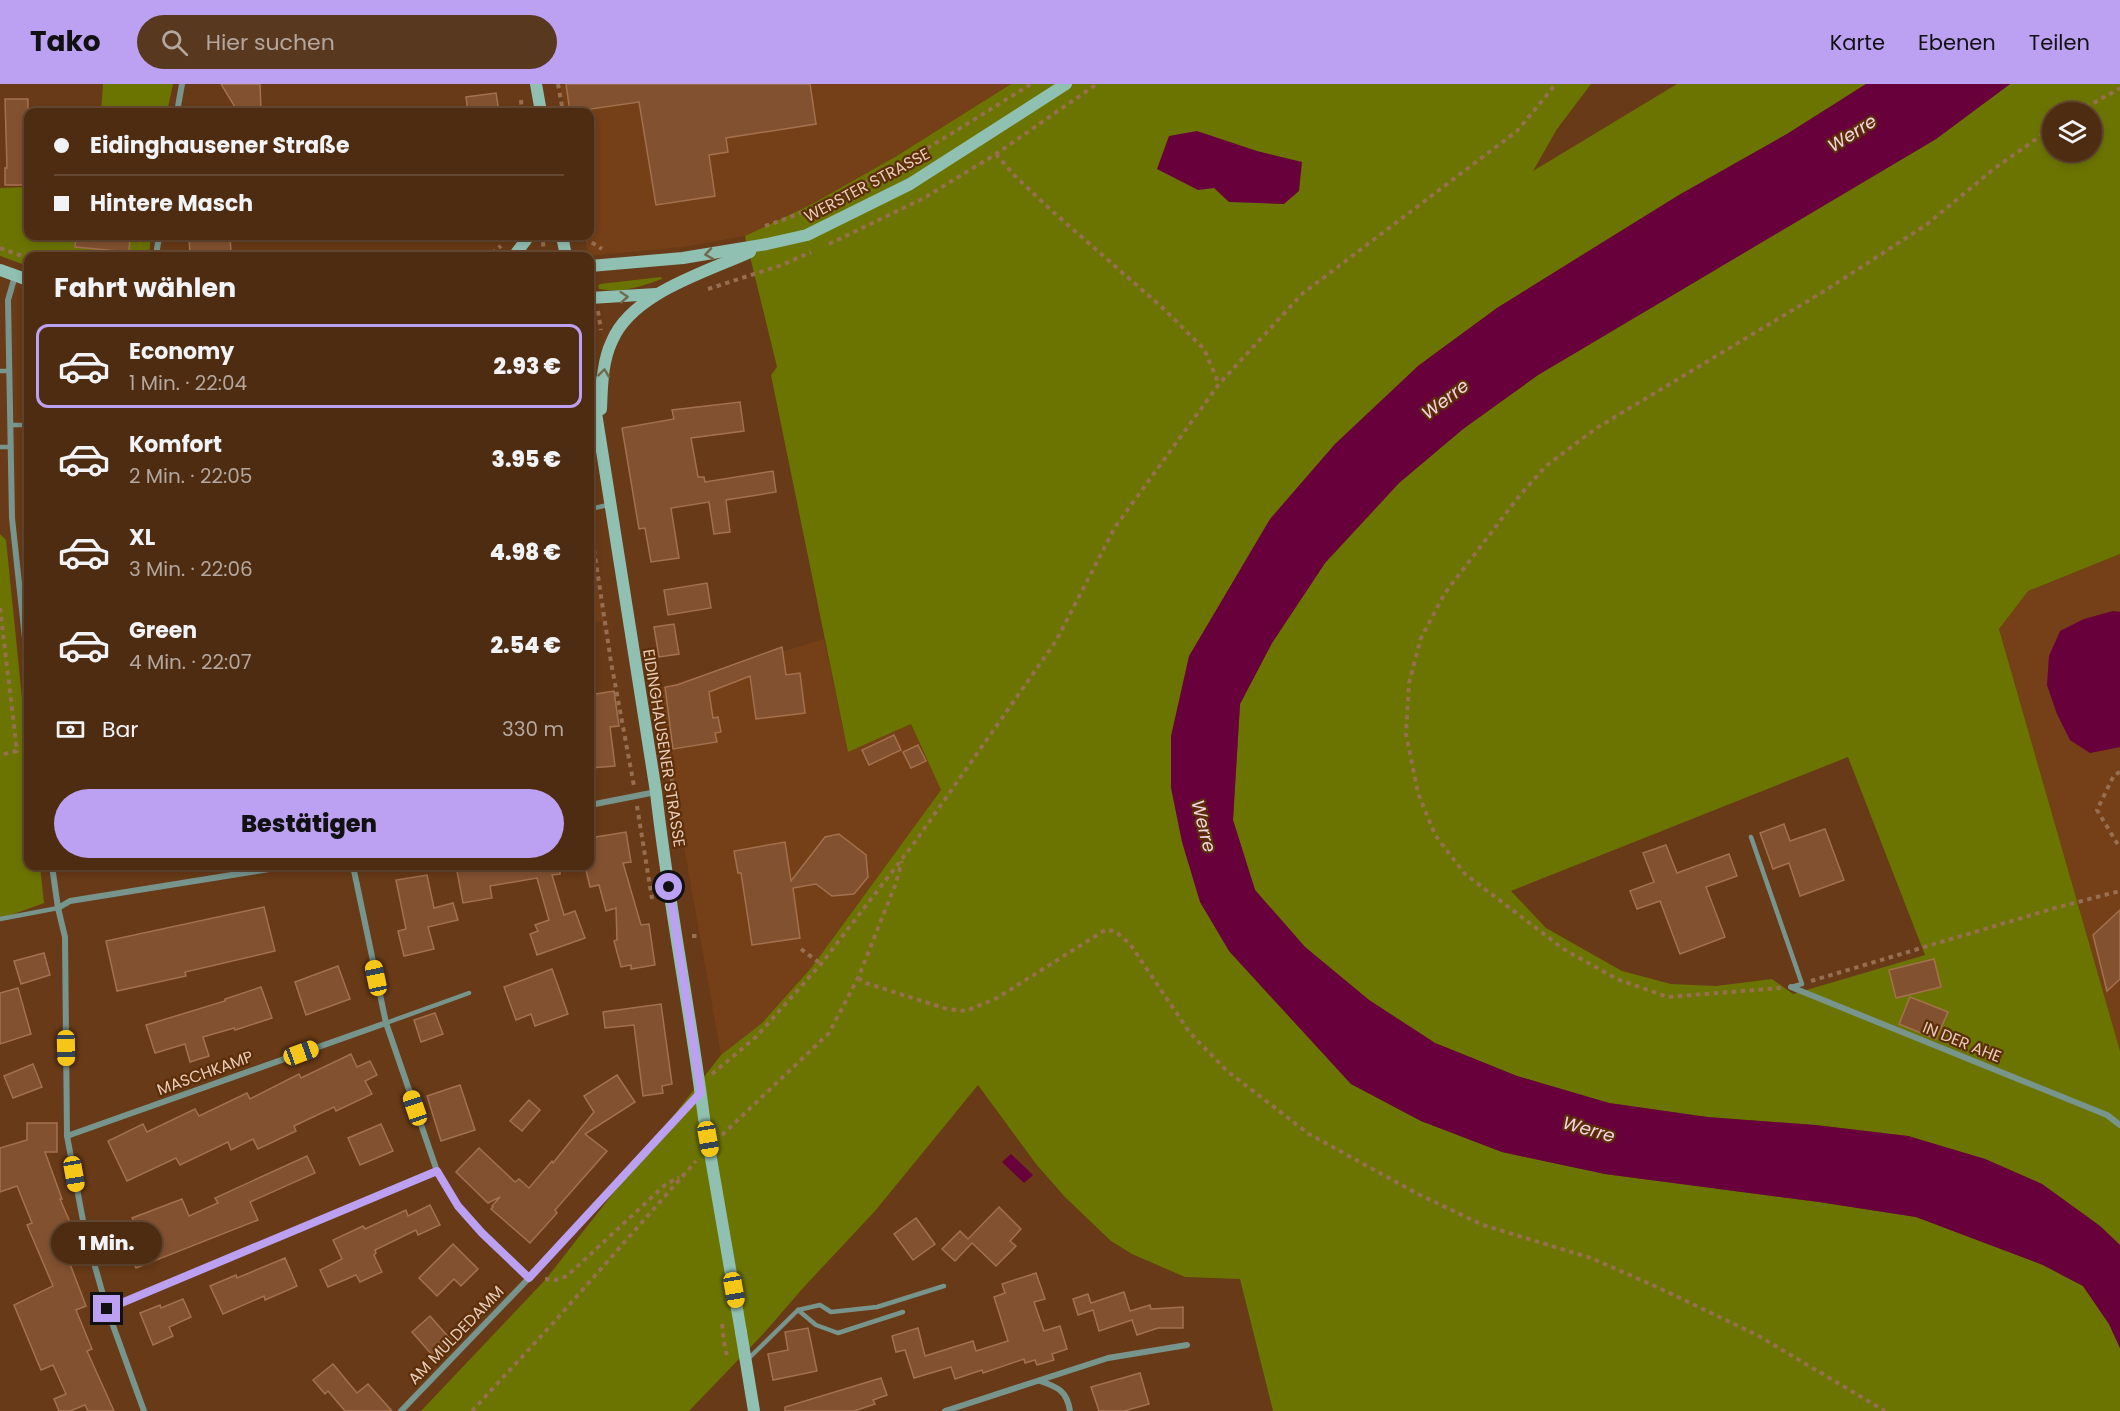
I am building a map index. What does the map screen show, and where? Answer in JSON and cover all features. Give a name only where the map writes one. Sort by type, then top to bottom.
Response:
[{"type":"main road","points":[[536,84],[540,108]]},
{"type":"main road","name":"WERSTER STRASSE","points":[[594,266],[651,262],[767,244],[807,235],[910,184],[1066,84]]},
{"type":"main road","points":[[600,432],[603,373],[612,340],[623,322],[658,294],[767,244]]},
{"type":"main road","points":[[0,270],[24,279]]},
{"type":"main road","points":[[594,298],[658,294]]},
{"type":"main road","name":"EIDINGHAUSENER STRASSE","points":[[594,398],[704,1118],[754,1411]]},
{"type":"street","points":[[178,108],[182,84]]},
{"type":"street","points":[[15,276],[8,300],[12,519],[24,629]]},
{"type":"street","points":[[594,805],[656,792]]},
{"type":"street","points":[[53,870],[65,937],[67,1137],[85,1231],[107,1309],[144,1411]]},
{"type":"street","points":[[58,908],[69,902],[264,870]]},
{"type":"street","points":[[354,870],[386,1023],[437,1171],[458,1206],[482,1233],[529,1278]]},
{"type":"street","name":"IN DER AHE","points":[[1791,987],[2107,1115],[2120,1125]]},
{"type":"street","name":"MASCHKAMP","points":[[67,1137],[386,1023]]},
{"type":"street","name":"AM MULDEDAMM","points":[[401,1411],[529,1278],[701,1092]]},
{"type":"street","points":[[107,1309],[437,1171]]},
{"type":"street","points":[[945,1411],[1108,1358],[1187,1345]]},
{"type":"street","points":[[1040,1381],[1059,1387],[1069,1404],[1070,1411]]},
{"type":"lane","points":[[0,371],[10,371]]},
{"type":"lane","points":[[12,425],[24,425]]},
{"type":"lane","points":[[0,447],[11,447]]},
{"type":"lane","points":[[594,508],[611,505]]},
{"type":"lane","points":[[1751,837],[1802,984],[1791,987]]},
{"type":"lane","points":[[0,919],[58,908]]},
{"type":"lane","points":[[386,1023],[469,993]]},
{"type":"lane","points":[[746,1360],[798,1310],[820,1305],[831,1312],[877,1307],[944,1286]]},
{"type":"lane","points":[[798,1310],[816,1324],[838,1333],[903,1312]]},
{"type":"path","points":[[558,84],[562,108]]},
{"type":"path","points":[[755,230],[843,194],[932,145],[1031,84]]},
{"type":"path","points":[[701,1092],[715,1070],[756,1037],[821,964],[915,842],[1056,641],[1115,527],[1219,384],[1302,294],[1516,131],[1556,84]]},
{"type":"path","points":[[2096,102],[2120,88]]},
{"type":"path","points":[[1791,987],[1668,997],[1617,979],[1565,950],[1465,874],[1435,835],[1418,793],[1406,734],[1409,683],[1421,638],[1445,593],[1520,495],[1546,466],[1595,429],[1826,290],[1926,225],[1995,168],[2042,135]]},
{"type":"path","points":[[996,154],[1014,175],[1052,211],[1164,309],[1204,349],[1219,384]]},
{"type":"path","points":[[588,240],[600,248],[609,249]]},
{"type":"path","points":[[705,290],[782,265],[821,247]]},
{"type":"path","points":[[0,249],[24,257]]},
{"type":"path","points":[[594,549],[611,662],[636,796]]},
{"type":"path","points":[[0,608],[17,751],[0,755]]},
{"type":"path","points":[[666,742],[674,786]]},
{"type":"path","points":[[2120,772],[2114,775],[2097,810],[2120,848]]},
{"type":"path","points":[[1802,984],[2055,908],[2120,891]]},
{"type":"path","points":[[858,978],[866,983],[947,1009],[966,1011],[997,998],[1105,930],[1115,931],[1130,944],[1190,1033],[1227,1071],[1309,1134],[1418,1194],[1483,1225],[1591,1258],[1677,1296],[1757,1335],[1885,1411]]},
{"type":"path","points":[[692,936],[699,936]]},
{"type":"path","points":[[801,949],[821,964]]},
{"type":"path","points":[[529,1278],[556,1280],[567,1276],[665,1185],[682,1174]]},
{"type":"shaded area","points":[[103,84],[173,84],[168,108],[101,108]]},
{"type":"shaded area","points":[[560,84],[1011,84],[895,157],[812,204],[745,236],[683,247],[594,255],[594,252],[587,252],[586,240],[594,240],[594,108],[564,108]]},
{"type":"shaded area","points":[[1011,84],[1591,84],[1557,129],[1533,171],[1677,84],[1866,84],[1787,134],[1679,195],[1497,308],[1418,366],[1171,736],[1229,951],[1351,1084],[1421,1121],[1502,1152],[1605,1174],[1916,1217],[2043,1265],[2083,1286],[2109,1324],[2120,1348],[2120,1411],[1273,1411],[1240,1279],[1185,1277],[1132,1254],[1111,1241],[1065,1197],[1036,1164],[978,1085],[875,1211],[764,1333],[689,1411],[421,1411],[546,1279],[721,1055],[762,1023],[812,967],[941,790],[911,724],[848,752],[771,375],[777,367],[745,236],[812,204],[895,157]]},
{"type":"shaded area","points":[[2010,84],[2120,84],[2120,554],[2028,591],[1999,629],[2120,1051],[2120,1245],[2100,1226],[2042,1184],[1985,1159],[1908,1136],[1815,1125],[1707,1117],[1609,1103],[1517,1076],[1435,1043],[1369,1000],[1305,947],[1255,890],[1233,820],[1240,704],[1272,643],[1325,563],[1399,483],[1463,429],[1538,375],[1936,139]],"holes":[[[1848,757],[1925,955],[1793,994],[1772,979],[1716,986],[1671,984],[1622,971],[1546,928],[1511,891]]]},
{"type":"shaded area","points":[[24,187],[24,240],[151,240],[149,252],[24,252],[24,265],[0,256],[0,188]]},
{"type":"shaded area","points":[[661,277],[662,279],[624,290],[599,289],[598,286],[600,284]]},
{"type":"shaded area","points":[[0,534],[6,540],[24,718],[24,870],[40,870],[44,903],[0,919]]},
{"type":"shaded area","points":[[2120,554],[2120,612],[2113,611],[2084,619],[2060,631],[2047,685],[2057,714],[2070,740],[2090,753],[2120,747],[2120,1051],[1999,628],[2028,591]]},
{"type":"shaded area","points":[[594,564],[604,621],[594,622]]},
{"type":"shaded area","points":[[824,639],[848,752],[911,724],[941,790],[812,967],[762,1023],[721,1055],[656,689]]},
{"type":"water","name":"Werre","points":[[1866,84],[2010,84],[1936,139],[1538,375],[1463,429],[1399,483],[1325,563],[1272,643],[1240,704],[1233,820],[1255,890],[1305,947],[1369,1000],[1435,1043],[1517,1076],[1609,1103],[1707,1117],[1815,1125],[1908,1136],[1985,1159],[2042,1184],[2100,1226],[2120,1245],[2120,1348],[2109,1324],[2083,1286],[2043,1265],[1916,1217],[1605,1174],[1502,1152],[1421,1121],[1351,1084],[1229,951],[1200,902],[1182,842],[1171,788],[1171,736],[1189,656],[1270,519],[1335,444],[1418,366],[1497,308],[1679,195],[1787,134]]},
{"type":"water","points":[[1197,131],[1257,151],[1302,162],[1299,191],[1284,204],[1229,202],[1214,188],[1198,190],[1157,169],[1169,136]]},
{"type":"water","points":[[2113,611],[2120,612],[2120,747],[2090,753],[2070,740],[2057,714],[2047,685],[2049,656],[2060,631],[2084,619]]},
{"type":"water","points":[[1011,1154],[1033,1175],[1024,1183],[1002,1162]]},
{"type":"building","points":[[221,84],[260,84],[261,108],[236,108]]},
{"type":"building","points":[[566,84],[810,84],[816,124],[726,138],[728,152],[709,155],[715,196],[656,205],[639,102],[594,109],[569,108]]},
{"type":"building","points":[[496,93],[498,108],[467,108],[466,97]]},
{"type":"building","points":[[5,99],[28,99],[28,108],[24,108],[23,185],[5,185],[5,168],[7,168]]},
{"type":"building","points":[[76,240],[130,240],[129,252],[75,247]]},
{"type":"building","points":[[189,240],[230,240],[231,252],[190,252]]},
{"type":"building","points":[[740,402],[744,431],[691,438],[698,477],[704,477],[705,482],[773,471],[776,492],[726,500],[730,532],[714,534],[709,502],[671,508],[679,558],[651,562],[645,528],[639,529],[622,428],[674,419],[672,410]]},
{"type":"building","points":[[707,583],[711,608],[668,615],[664,590]]},
{"type":"building","points":[[674,624],[679,654],[659,657],[654,627]]},
{"type":"building","points":[[782,647],[786,675],[800,673],[805,713],[756,719],[750,676],[709,692],[713,718],[718,717],[721,732],[715,733],[717,742],[673,749],[665,687],[677,685]]},
{"type":"building","points":[[614,691],[619,726],[610,727],[615,766],[594,768],[594,694]]},
{"type":"building","points":[[894,735],[901,750],[869,765],[862,750]]},
{"type":"building","points":[[918,745],[926,761],[911,768],[903,752]]},
{"type":"building","points":[[1784,824],[1790,841],[1825,829],[1844,880],[1800,896],[1789,863],[1773,869],[1760,833]]},
{"type":"building","points":[[626,832],[631,862],[623,863],[641,925],[649,924],[655,965],[631,969],[631,965],[621,967],[614,941],[617,940],[616,908],[606,911],[599,885],[590,887],[586,870],[594,870],[594,837]]},
{"type":"building","points":[[839,834],[866,855],[868,877],[854,894],[832,896],[816,884],[793,888],[800,938],[752,945],[741,873],[738,873],[734,851],[785,842],[791,881],[825,837]]},
{"type":"building","points":[[1666,845],[1677,873],[1729,854],[1737,876],[1706,887],[1725,937],[1680,954],[1660,901],[1637,909],[1630,891],[1654,882],[1643,853]]},
{"type":"building","points":[[457,870],[560,870],[560,874],[552,875],[564,915],[575,911],[585,938],[537,955],[530,934],[538,931],[535,925],[549,920],[537,878],[490,886],[492,898],[463,903]]},
{"type":"building","points":[[427,875],[434,908],[453,903],[458,920],[428,927],[434,949],[404,956],[398,931],[406,929],[396,880]]},
{"type":"building","points":[[264,907],[275,951],[185,972],[186,976],[117,991],[106,941]]},
{"type":"building","points":[[2120,910],[2120,979],[2107,991],[2093,935]]},
{"type":"building","points":[[44,953],[50,975],[21,984],[14,961]]},
{"type":"building","points":[[1934,959],[1941,987],[1896,998],[1889,970]]},
{"type":"building","points":[[338,966],[350,999],[306,1015],[295,982]]},
{"type":"building","points":[[552,969],[568,1014],[535,1026],[531,1014],[516,1020],[504,987]]},
{"type":"building","points":[[261,987],[272,1018],[203,1037],[209,1056],[190,1062],[185,1044],[155,1053],[146,1025],[225,1001],[225,999]]},
{"type":"building","points":[[18,988],[31,1034],[0,1044],[0,993]]},
{"type":"building","points":[[1910,997],[1948,1012],[1936,1039],[1899,1024]]},
{"type":"building","points":[[661,1004],[672,1084],[662,1086],[663,1093],[643,1096],[634,1025],[605,1028],[603,1012]]},
{"type":"building","points":[[435,1013],[443,1034],[421,1042],[414,1020]]},
{"type":"building","points":[[351,1054],[357,1067],[370,1061],[377,1075],[365,1081],[372,1094],[336,1111],[334,1107],[294,1126],[296,1131],[258,1149],[253,1139],[231,1150],[228,1142],[180,1165],[176,1158],[127,1181],[108,1141],[143,1124],[147,1132],[195,1109],[199,1116],[247,1093],[250,1099],[299,1074],[301,1078]]},
{"type":"building","points":[[33,1064],[42,1087],[13,1098],[4,1076]]},
{"type":"building","points":[[617,1075],[635,1102],[585,1134],[607,1151],[555,1210],[557,1213],[530,1243],[491,1209],[500,1197],[488,1203],[456,1172],[479,1148],[515,1182],[519,1179],[529,1188],[552,1161],[553,1163],[594,1112],[584,1096]]},
{"type":"building","points":[[460,1085],[475,1130],[441,1141],[427,1096]]},
{"type":"building","points":[[529,1100],[540,1110],[522,1131],[510,1121]]},
{"type":"building","points":[[27,1123],[57,1123],[57,1152],[45,1152],[62,1199],[60,1199],[85,1257],[70,1264],[86,1306],[76,1310],[92,1349],[87,1351],[114,1411],[88,1411],[85,1405],[70,1411],[59,1411],[54,1399],[66,1394],[53,1365],[41,1370],[14,1305],[53,1286],[27,1225],[32,1223],[17,1186],[0,1192],[0,1148],[27,1140]]},
{"type":"building","points":[[381,1124],[393,1151],[360,1165],[348,1138]]},
{"type":"building","points":[[307,1156],[315,1173],[250,1202],[258,1220],[136,1268],[123,1237],[138,1231],[132,1218],[182,1199],[189,1216],[218,1203],[215,1198]]},
{"type":"building","points":[[430,1205],[440,1225],[418,1235],[416,1230],[375,1250],[374,1255],[382,1272],[360,1282],[356,1275],[328,1287],[320,1270],[342,1259],[333,1240],[363,1226],[365,1229],[406,1210],[408,1216]]},
{"type":"building","points":[[999,1207],[1021,1229],[1010,1241],[1016,1246],[996,1266],[972,1243],[955,1261],[942,1249],[960,1231],[968,1239]]},
{"type":"building","points":[[916,1218],[935,1244],[913,1260],[894,1234]]},
{"type":"building","points":[[453,1244],[478,1269],[461,1286],[454,1279],[437,1296],[419,1278]]},
{"type":"building","points":[[285,1258],[297,1286],[265,1300],[264,1296],[223,1314],[210,1286],[236,1275],[237,1278]]},
{"type":"building","points":[[1036,1273],[1045,1299],[1034,1302],[1044,1331],[1060,1326],[1067,1349],[1052,1354],[1054,1360],[1037,1365],[1035,1360],[1025,1363],[1024,1359],[983,1373],[982,1370],[955,1379],[951,1367],[914,1378],[905,1350],[896,1352],[892,1336],[918,1328],[925,1356],[973,1341],[976,1351],[1008,1341],[994,1297],[1005,1293],[1002,1284]]},
{"type":"building","points":[[1124,1292],[1130,1311],[1150,1305],[1151,1309],[1183,1307],[1183,1328],[1158,1328],[1137,1335],[1132,1320],[1099,1331],[1093,1310],[1078,1315],[1073,1299],[1088,1294],[1091,1303]]},
{"type":"building","points":[[183,1299],[191,1317],[169,1327],[173,1336],[153,1345],[140,1313]]},
{"type":"building","points":[[430,1316],[451,1340],[433,1356],[412,1332]]},
{"type":"building","points":[[808,1328],[817,1371],[773,1380],[768,1354],[788,1350],[785,1332]]},
{"type":"building","points":[[333,1364],[357,1393],[368,1384],[392,1411],[345,1411],[328,1391],[325,1394],[313,1380]]},
{"type":"building","points":[[1140,1373],[1149,1404],[1124,1411],[1099,1411],[1091,1387]]},
{"type":"building","points":[[881,1378],[887,1395],[873,1400],[875,1404],[854,1411],[785,1411],[785,1407]]},
{"type":"route","points":[[107,1309],[437,1171],[458,1206],[482,1233],[529,1278],[701,1092],[669,887]]}]
